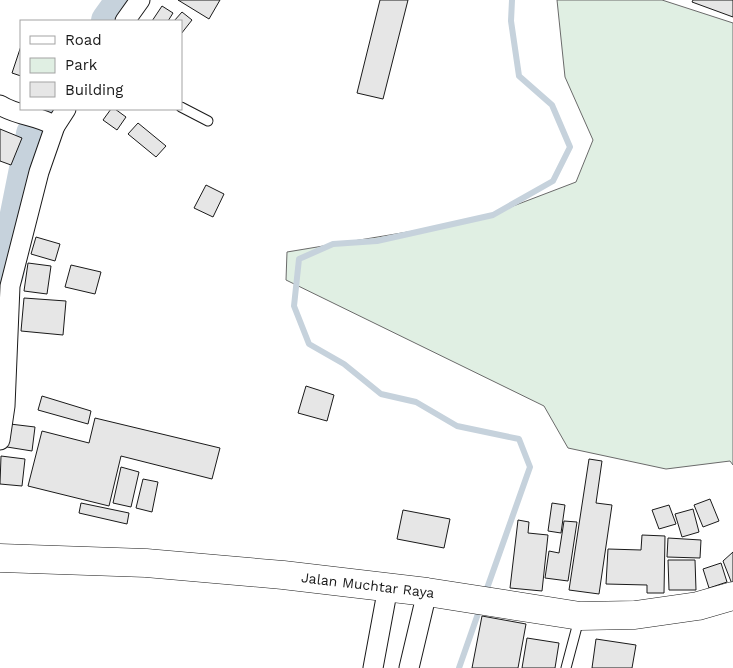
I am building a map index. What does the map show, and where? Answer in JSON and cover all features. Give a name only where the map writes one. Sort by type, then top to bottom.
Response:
[{"type":"highway","name":"Jalan Muchtar Raya","points":[[0,558],[146,564],[275,574],[439,594],[580,616],[636,615],[698,606],[733,596]]},
{"type":"street","points":[[126,20],[140,0]]},
{"type":"street","points":[[3,108],[51,123]]},
{"type":"street","points":[[0,440],[6,406],[6,336],[10,286],[51,123],[65,110]]},
{"type":"street","points":[[372,668],[388,587]]},
{"type":"street","points":[[409,668],[439,594]]},
{"type":"lane","points":[[182,107],[208,121]]},
{"type":"lane","points":[[566,668],[580,616]]},
{"type":"green space","points":[[557,0],[662,0],[733,23],[733,465],[730,461],[666,469],[568,448],[544,406],[286,280],[287,252],[474,221],[576,182],[593,140],[565,77]]},
{"type":"building","points":[[178,0],[220,0],[209,19]]},
{"type":"building","points":[[380,0],[408,0],[383,99],[357,93]]},
{"type":"building","points":[[693,0],[733,0],[733,17],[692,2]]},
{"type":"building","points":[[162,6],[173,13],[169,20],[153,20]]},
{"type":"building","points":[[182,12],[192,20],[182,33],[182,20],[175,20]]},
{"type":"building","points":[[20,49],[20,76],[12,73]]},
{"type":"building","points":[[110,110],[116,110],[126,117],[117,130],[103,120]]},
{"type":"building","points":[[138,123],[166,146],[156,157],[128,134]]},
{"type":"building","points":[[0,129],[22,138],[11,165],[0,161]]},
{"type":"building","points":[[206,185],[224,194],[213,217],[194,208]]},
{"type":"building","points":[[36,237],[60,244],[55,261],[31,254]]},
{"type":"building","points":[[28,263],[51,266],[47,294],[24,291]]},
{"type":"building","points":[[71,265],[101,272],[95,294],[65,287]]},
{"type":"building","points":[[24,298],[66,301],[63,335],[21,331]]},
{"type":"building","points":[[306,386],[334,395],[327,421],[298,413]]},
{"type":"building","points":[[42,396],[91,411],[88,424],[38,410]]},
{"type":"building","points":[[95,418],[220,448],[212,479],[121,456],[109,506],[28,486],[42,431],[89,443]]},
{"type":"building","points":[[10,424],[35,427],[32,451],[7,447]]},
{"type":"building","points":[[1,456],[25,459],[22,486],[0,484]]},
{"type":"building","points":[[589,459],[602,461],[596,503],[612,505],[599,594],[569,590]]},
{"type":"building","points":[[121,467],[139,472],[131,507],[113,503]]},
{"type":"building","points":[[143,479],[158,482],[152,512],[136,508]]},
{"type":"building","points":[[710,499],[719,521],[703,527],[694,505]]},
{"type":"building","points":[[81,503],[129,513],[127,524],[79,513]]},
{"type":"building","points":[[552,503],[565,505],[561,533],[548,531]]},
{"type":"building","points":[[669,505],[676,524],[659,529],[652,510]]},
{"type":"building","points":[[693,509],[699,532],[682,537],[675,514]]},
{"type":"building","points":[[403,510],[450,519],[444,548],[397,539]]},
{"type":"building","points":[[518,520],[529,522],[528,533],[548,535],[542,591],[510,588]]},
{"type":"building","points":[[564,521],[577,522],[568,581],[545,578],[549,551],[559,553]]},
{"type":"building","points":[[642,535],[665,536],[664,593],[647,593],[647,585],[606,584],[608,549],[641,550]]},
{"type":"building","points":[[668,538],[701,540],[700,558],[667,557]]},
{"type":"building","points":[[733,552],[733,584],[732,584],[723,561]]},
{"type":"building","points":[[668,560],[695,560],[696,590],[669,590]]},
{"type":"building","points":[[721,563],[727,582],[709,588],[703,569]]},
{"type":"building","points":[[482,616],[526,624],[518,668],[472,668]]},
{"type":"building","points":[[527,638],[559,643],[555,668],[522,668]]},
{"type":"building","points":[[596,639],[636,645],[632,668],[592,668]]},
{"type":"waterway","points":[[110,20],[124,0]]},
{"type":"waterway","points":[[485,594],[530,467],[519,439],[457,426],[416,402],[381,394],[344,364],[309,344],[294,306],[299,259],[333,244],[377,241],[493,215],[553,181],[570,147],[552,105],[519,76],[511,21],[512,0]]},
{"type":"waterway","points":[[6,274],[34,134],[49,110]]},
{"type":"waterway","points":[[459,668],[480,608]]}]
